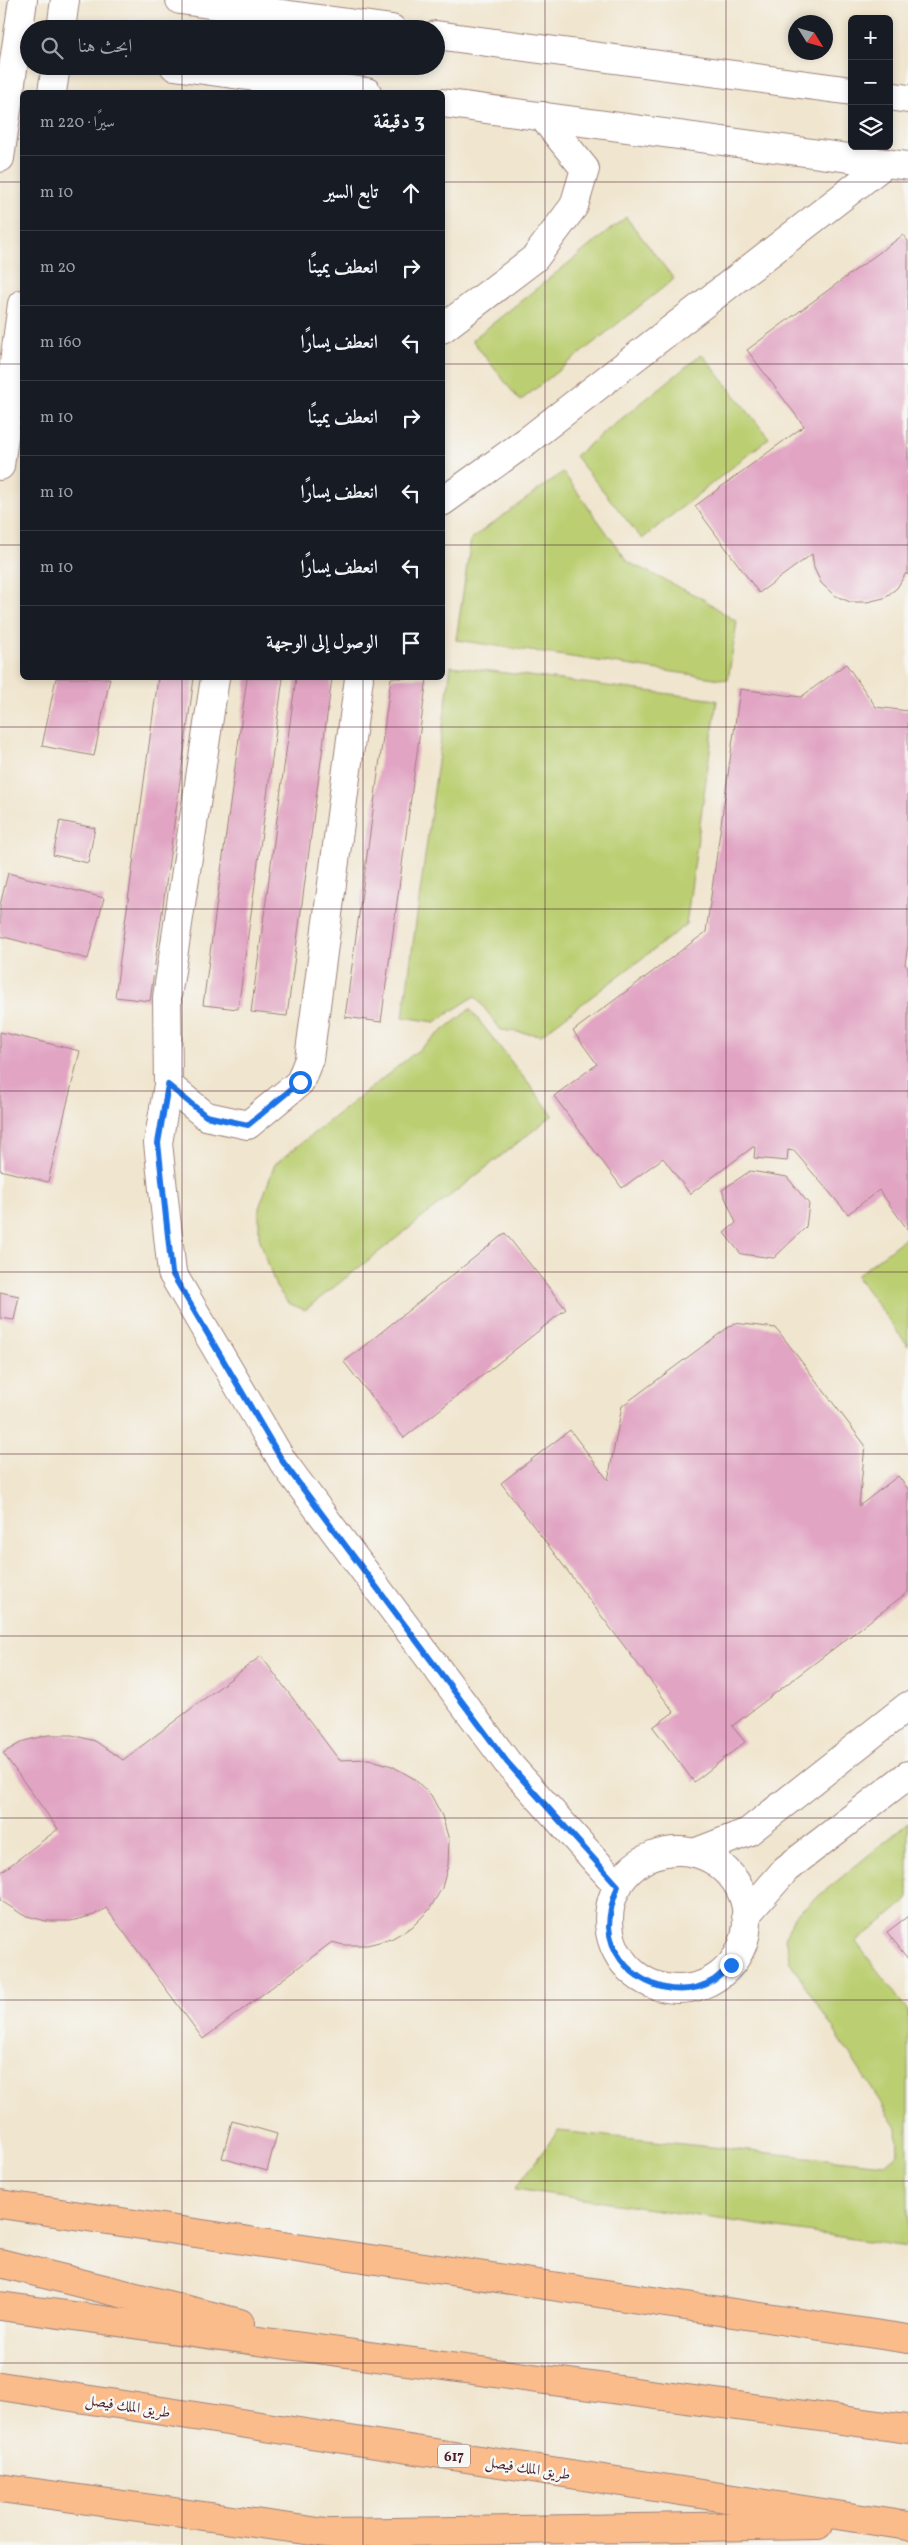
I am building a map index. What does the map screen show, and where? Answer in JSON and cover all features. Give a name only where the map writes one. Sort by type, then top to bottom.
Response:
[{"type":"main road","points":[[0,2204],[908,2339]]},
{"type":"main road","points":[[0,2263],[372,2356]]},
{"type":"main road","points":[[0,2306],[908,2429]]},
{"type":"main road","name":"طريق الملك فيصل","points":[[0,2386],[902,2525]]},
{"type":"main road","points":[[0,2488],[412,2545]]},
{"type":"main road","points":[[332,2533],[902,2525]]},
{"type":"street","points":[[0,158],[15,44],[23,0]]},
{"type":"street","points":[[62,20],[65,0]]},
{"type":"street","points":[[180,0],[326,20]]},
{"type":"street","points":[[445,36],[848,90]]},
{"type":"street","points":[[52,90],[55,75]]},
{"type":"street","points":[[241,75],[352,90]]},
{"type":"street","points":[[893,97],[908,99]]},
{"type":"street","points":[[445,103],[897,165]]},
{"type":"street","points":[[445,327],[535,258],[574,206],[585,170],[542,116]]},
{"type":"street","points":[[445,500],[897,165]]},
{"type":"street","points":[[0,466],[20,319]]},
{"type":"street","points":[[445,485],[478,477]]},
{"type":"street","points":[[216,680],[167,997],[168,1085],[158,1143],[172,1273],[283,1462],[507,1762],[618,1886]]},
{"type":"street","points":[[168,1085],[206,1116],[248,1125],[300,1082],[309,1059],[358,680]]},
{"type":"street","points":[[694,1852],[748,1832],[908,1706]]},
{"type":"street","points":[[746,1915],[786,1869],[908,1775]]},
{"type":"street","points":[[673,1851],[694,1852],[716,1862],[733,1878],[744,1898],[748,1922],[744,1945],[731,1965],[713,1980],[691,1989],[667,1989],[639,1977],[628,1968],[615,1950],[609,1929],[610,1906],[618,1886],[632,1868],[651,1857],[673,1851]]},
{"type":"green space","points":[[626,217],[674,279],[520,401],[472,340]]},
{"type":"green space","points":[[702,354],[769,438],[642,539],[575,456]]},
{"type":"green space","points":[[563,472],[628,562],[703,599],[737,622],[728,680],[456,640],[471,539]]},
{"type":"green space","points":[[451,666],[717,700],[686,925],[541,1035],[501,1030],[475,996],[435,1022],[403,1017]]},
{"type":"green space","points":[[470,1009],[553,1115],[305,1310],[288,1303],[276,1287],[259,1237],[259,1208],[275,1164]]},
{"type":"green space","points":[[908,1236],[908,1346],[856,1276]]},
{"type":"green space","points":[[908,1823],[908,1900],[856,1942],[908,2011],[908,2247],[515,2189],[558,2131],[884,2165],[898,2153],[897,2128],[790,1962],[785,1938],[794,1916]]},
{"type":"building","points":[[903,235],[908,241],[908,575],[906,573],[897,588],[884,598],[867,602],[850,602],[834,595],[821,583],[814,568],[812,554],[759,593],[695,506],[804,426],[747,350]]},
{"type":"building","points":[[846,664],[876,707],[908,711],[908,945],[905,964],[908,968],[908,1230],[879,1190],[848,1214],[794,1151],[788,1150],[787,1161],[754,1158],[755,1147],[753,1147],[690,1194],[663,1158],[622,1188],[554,1096],[597,1064],[573,1031],[706,932],[740,689],[801,697]]},
{"type":"building","points":[[56,680],[110,680],[94,756],[42,746]]},
{"type":"building","points":[[158,680],[194,680],[150,1001],[115,997]]},
{"type":"building","points":[[247,680],[283,680],[238,1009],[203,1005]]},
{"type":"building","points":[[296,680],[332,680],[287,1016],[251,1012]]},
{"type":"building","points":[[391,680],[427,680],[381,1022],[345,1017]]},
{"type":"building","points":[[60,821],[95,828],[88,863],[53,855]]},
{"type":"building","points":[[8,873],[104,898],[88,959],[0,936],[0,905]]},
{"type":"building","points":[[0,1032],[80,1051],[48,1182],[0,1170]]},
{"type":"building","points":[[750,1171],[787,1177],[809,1204],[806,1227],[774,1258],[741,1254],[724,1233],[736,1223],[722,1190]]},
{"type":"building","points":[[505,1233],[566,1309],[404,1438],[344,1362]]},
{"type":"building","points":[[0,1292],[19,1296],[14,1320],[0,1318]]},
{"type":"building","points":[[734,1323],[776,1328],[865,1445],[859,1506],[898,1476],[908,1489],[908,1592],[732,1726],[745,1742],[694,1782],[653,1727],[674,1712],[501,1483],[570,1430],[608,1480],[622,1406]]},
{"type":"building","points":[[261,1656],[339,1760],[369,1759],[392,1766],[413,1778],[431,1795],[442,1816],[449,1840],[448,1865],[442,1888],[429,1910],[412,1927],[391,1939],[367,1945],[343,1945],[332,1942],[203,2039],[106,1908],[94,1915],[71,1921],[46,1921],[23,1915],[0,1900],[0,1873],[58,1829],[3,1753],[24,1741],[48,1735],[72,1735],[95,1741],[123,1760]]},
{"type":"building","points":[[908,1916],[908,1959],[887,1932]]},
{"type":"building","points":[[232,2121],[277,2134],[267,2171],[222,2158]]},
{"type":"route","points":[[300,1082],[248,1125],[206,1116],[168,1085],[158,1143],[172,1273],[283,1462],[507,1762],[618,1886],[610,1906],[609,1929],[615,1950],[628,1968],[645,1981],[667,1989],[691,1989],[713,1980],[731,1965]]}]
